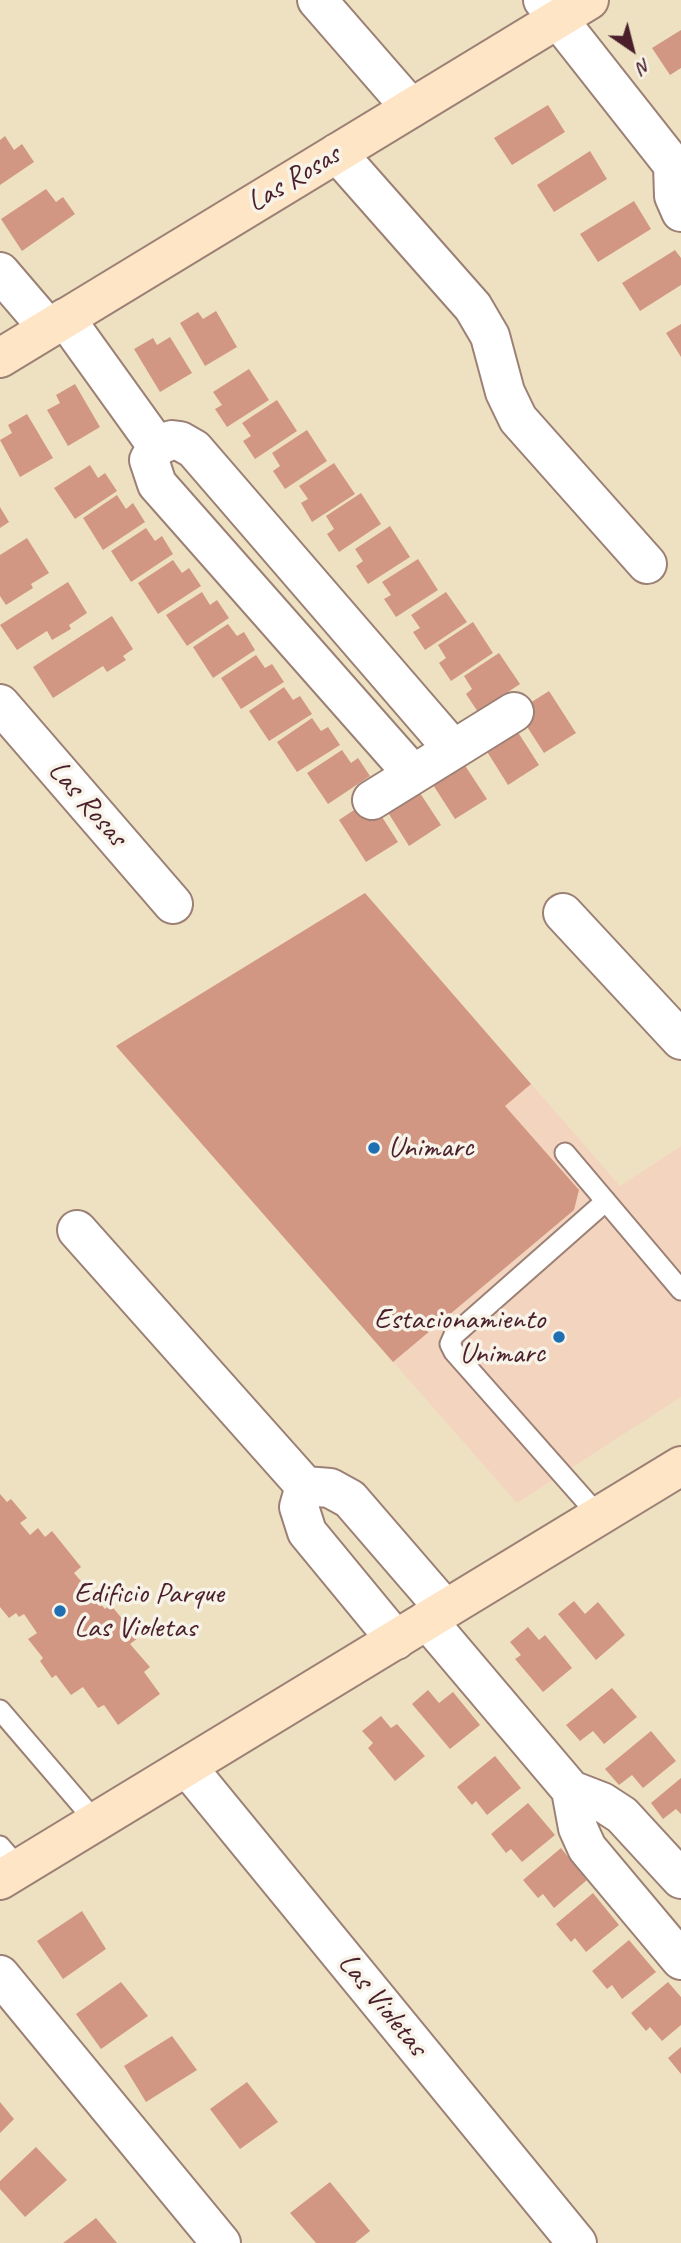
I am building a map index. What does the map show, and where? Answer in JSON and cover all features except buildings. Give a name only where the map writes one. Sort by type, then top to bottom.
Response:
[{"type":"street","points":[[317,0],[411,108]]},
{"type":"street","points":[[563,6],[677,165],[674,196],[681,212]]},
{"type":"street","name":"Las Rosas","points":[[0,358],[411,108],[563,6]]},
{"type":"street","points":[[337,153],[472,307],[490,336],[505,392],[519,419],[647,564]]},
{"type":"street","points":[[0,272],[57,323],[157,446]]},
{"type":"street","points":[[413,775],[157,484],[149,460],[157,446],[180,441],[194,449],[453,749]]},
{"type":"street","name":"Las Rosas","points":[[0,704],[173,904]]},
{"type":"street","points":[[372,800],[514,712]]},
{"type":"street","points":[[563,913],[681,1040]]},
{"type":"street","points":[[77,1230],[305,1486],[330,1488],[350,1499],[423,1623]]},
{"type":"street","points":[[6,1865],[96,1822],[680,1469]]},
{"type":"street","points":[[305,1486],[299,1507],[307,1532],[423,1623],[572,1790],[602,1802],[622,1815],[681,1879]]},
{"type":"street","name":"Las Violetas","points":[[187,1767],[577,2243]]},
{"type":"street","points":[[572,1790],[578,1828],[587,1848],[681,1960]]},
{"type":"street","points":[[0,1975],[221,2243]]},
{"type":"lane","points":[[565,1153],[681,1290]]},
{"type":"lane","points":[[599,1516],[454,1352],[450,1344],[454,1335],[606,1201]]},
{"type":"lane","points":[[0,1710],[96,1822]]},
{"type":"shaded area","name":"Unimarc","points":[[365,893],[620,1186],[681,1146],[681,1397],[517,1503],[116,1046]]},
{"type":"place","name":"Unimarc","points":[[374,1148]]},
{"type":"place","name":"Estacionamiento Unimarc","points":[[559,1337]]},
{"type":"place","name":"Edificio Parque Las Violetas","points":[[60,1611]]}]
